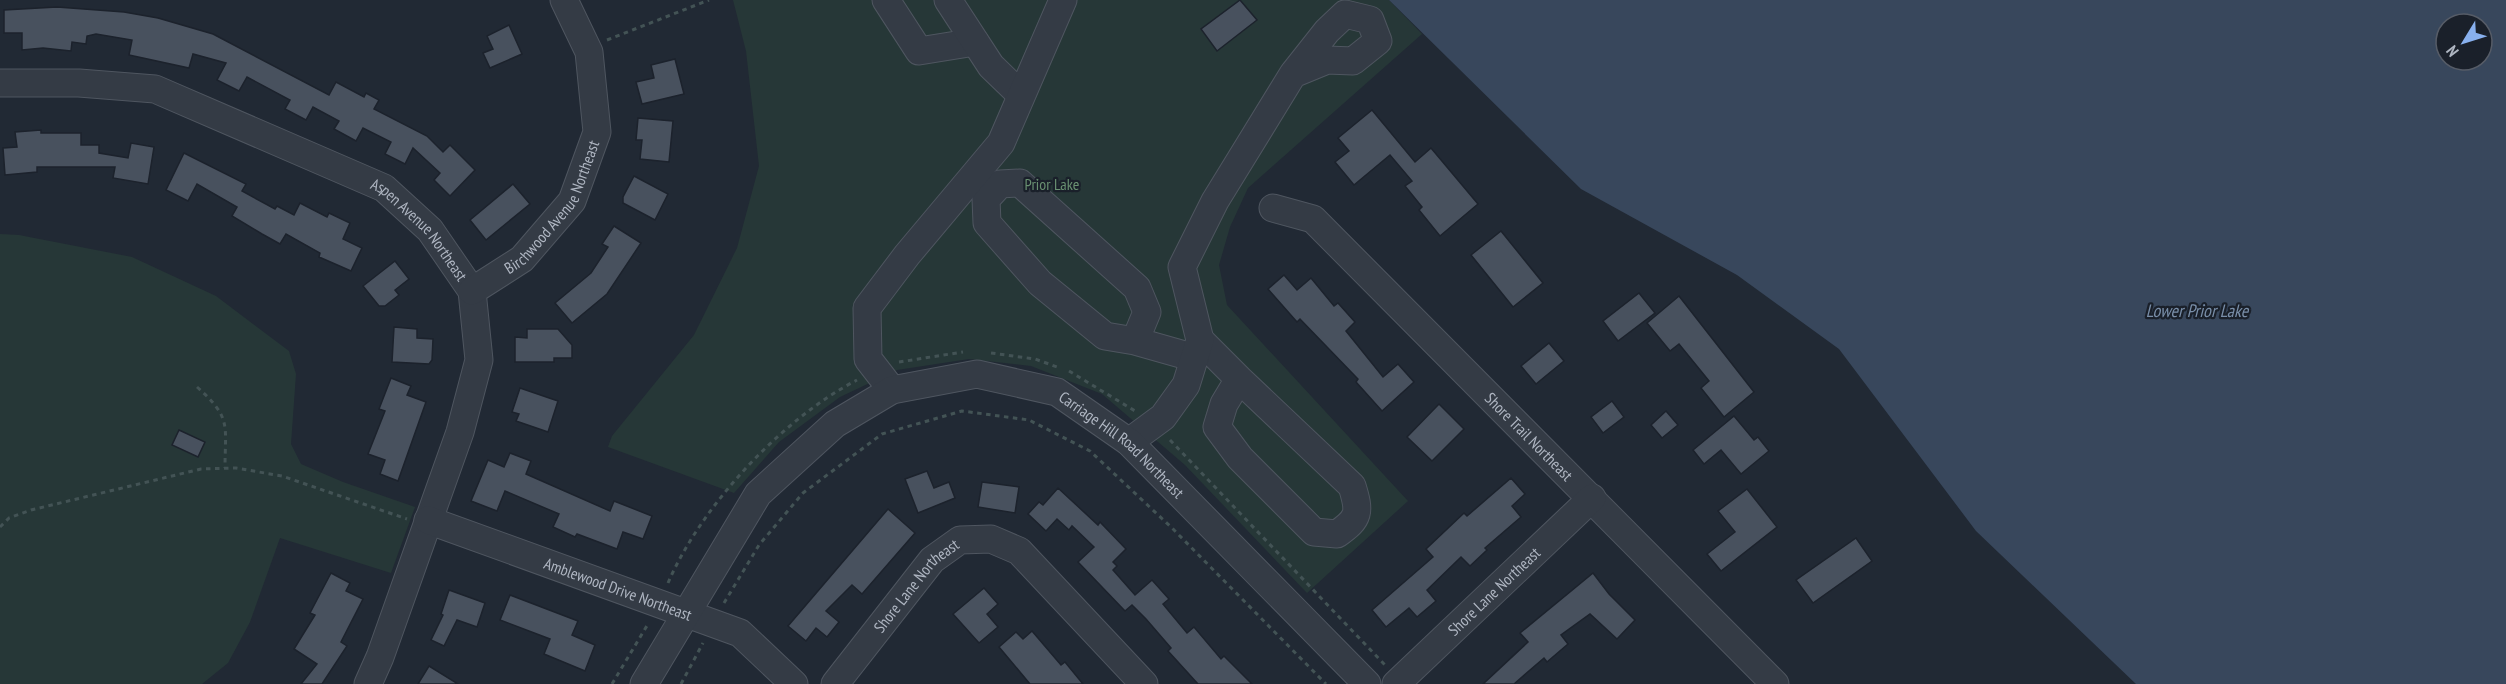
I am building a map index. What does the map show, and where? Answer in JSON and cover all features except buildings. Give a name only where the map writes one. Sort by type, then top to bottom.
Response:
[{"type":"street","name":"Birchwood Avenue Northeast","points":[[472,291],[522,260],[572,201],[597,132],[590,52],[564,0]]},
{"type":"street","points":[[886,0],[919,51],[975,42]]},
{"type":"street","points":[[948,0],[991,66],[1020,94]]},
{"type":"street","points":[[884,380],[868,359],[867,308],[907,255],[1001,143],[1020,94],[1063,0]]},
{"type":"street","points":[[1129,442],[1163,417],[1186,385],[1198,349],[1182,267],[1215,201],[1293,74],[1350,7],[1370,20],[1378,41],[1353,61],[1327,60],[1293,74]]},
{"type":"street","name":"Aspen Avenue Northeast","points":[[0,83],[78,83],[155,89],[384,188],[430,231],[472,291],[479,360],[460,432],[380,657],[368,684]]},
{"type":"street","points":[[1135,341],[1147,312],[1137,288],[1020,183],[1000,184],[986,199],[987,223],[1040,283],[1105,336],[1135,341],[1198,349],[1239,379],[1352,486],[1359,507],[1354,523],[1337,534],[1314,532],[1240,458],[1216,427],[1224,404],[1239,379]]},
{"type":"street","name":"Shore Trail Northeast","points":[[1273,208],[1313,219],[1774,684]]},
{"type":"street","name":"Carriage Hill Road Northeast","points":[[644,684],[758,494],[884,380],[977,374],[1057,393],[1129,442],[1367,684]]},
{"type":"street","name":"Shore Lane Northeast","points":[[1398,682],[1592,498]]},
{"type":"street","name":"Amblewood Drive Northeast","points":[[427,523],[740,633],[794,684]]},
{"type":"street","name":"Shore Lane Northeast","points":[[834,684],[932,560],[960,540],[991,539],[1019,551],[1144,684]]},
{"type":"path","points":[[590,52],[606,40],[709,0]]},
{"type":"path","points":[[612,684],[660,603],[672,574],[703,524],[746,468],[791,424],[826,398],[884,380],[904,360],[968,352]]},
{"type":"path","points":[[988,352],[1035,359],[1072,372],[1120,399],[1153,424],[1398,682]]},
{"type":"path","points":[[197,387],[213,401],[225,420],[225,468]]},
{"type":"path","points":[[0,526],[9,518],[31,510],[201,470],[225,468],[282,476],[427,523]]},
{"type":"green space","name":"Prior Lake","points":[[733,0],[1389,0],[1422,34],[1248,188],[1230,227],[1219,265],[1227,305],[1408,501],[1307,593],[1185,465],[1102,394],[1031,366],[969,359],[897,370],[840,397],[779,442],[734,493],[608,447],[612,436],[694,335],[737,248],[759,166],[746,51]]},
{"type":"green space","points":[[0,234],[19,235],[132,257],[216,296],[289,351],[296,374],[291,444],[301,464],[343,482],[415,507],[391,573],[280,538],[250,622],[228,663],[202,684],[0,684]]},
{"type":"water","name":"Lower Prior Lake","points":[[1389,0],[2506,0],[2506,684],[2136,684],[1976,531],[1839,349],[1737,275],[1581,189]]}]
